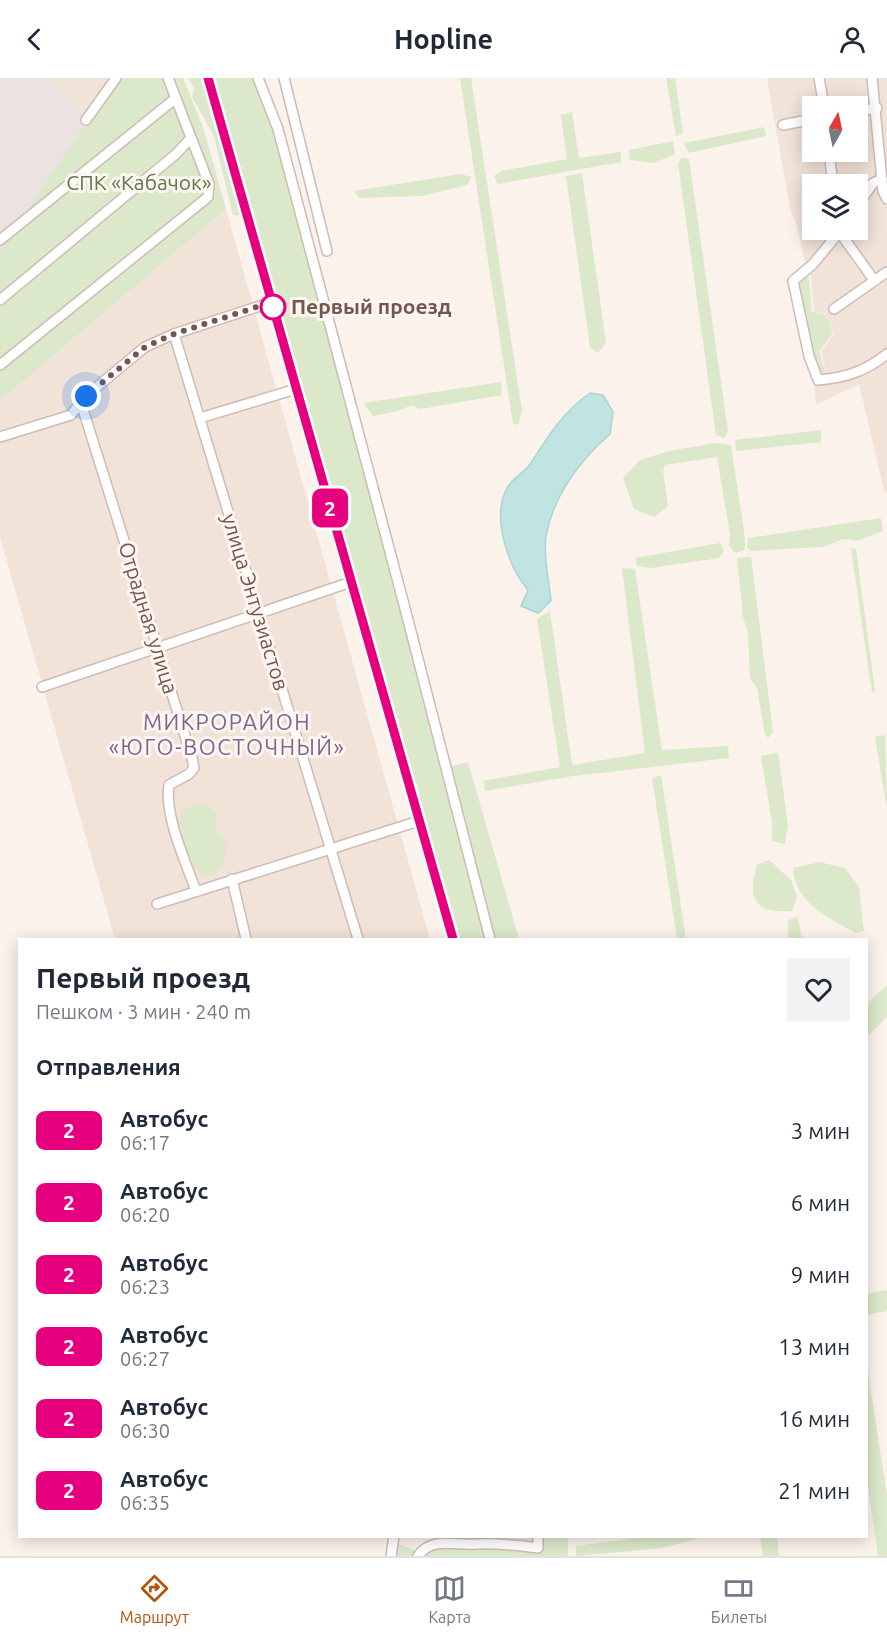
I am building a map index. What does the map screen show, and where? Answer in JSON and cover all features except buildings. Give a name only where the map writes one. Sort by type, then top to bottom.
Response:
[{"type":"street","points":[[86,120],[116,78]]},
{"type":"street","points":[[0,365],[208,197],[209,184],[168,78]]},
{"type":"street","points":[[208,78],[453,938]]},
{"type":"street","points":[[258,78],[278,129],[490,938]]},
{"type":"street","points":[[284,78],[327,251]]},
{"type":"street","points":[[819,78],[822,96]]},
{"type":"street","points":[[872,78],[877,108],[882,179],[887,200]]},
{"type":"street","points":[[0,240],[176,98]]},
{"type":"street","points":[[868,109],[877,108]]},
{"type":"street","points":[[783,125],[802,121]]},
{"type":"street","points":[[0,300],[190,139]]},
{"type":"street","points":[[868,190],[873,183],[882,179]]},
{"type":"street","points":[[832,240],[813,264],[793,281],[809,356],[818,380],[850,375],[876,363],[887,354]]},
{"type":"street","points":[[845,240],[874,280]]},
{"type":"street","points":[[834,309],[887,272]]},
{"type":"street","points":[[0,437],[71,415],[81,403],[145,347],[174,334],[272,302]]},
{"type":"street","name":"улица Энтузиастов","points":[[174,334],[358,938]]},
{"type":"street","points":[[200,418],[296,389]]},
{"type":"street","name":"Отрадная улица","points":[[81,403],[192,758],[194,768],[189,774],[169,785],[168,790],[170,813],[196,891]]},
{"type":"street","points":[[42,687],[351,582]]},
{"type":"street","points":[[157,904],[420,821]]},
{"type":"street","points":[[232,879],[246,938]]},
{"type":"street","points":[[391,1556],[394,1538]]},
{"type":"street","points":[[418,1556],[422,1550],[442,1539],[477,1545],[485,1539],[538,1548],[538,1538]]},
{"type":"shaded area","points":[[0,78],[49,78],[91,119],[0,251]]},
{"type":"shaded area","points":[[49,78],[117,78],[91,119]]},
{"type":"shaded area","points":[[767,78],[887,78],[887,494],[884,490],[859,384],[816,405],[813,373],[827,376],[821,351],[834,334],[826,314],[814,312],[810,267],[805,263],[797,225],[790,208]]},
{"type":"shaded area","points":[[226,209],[430,938],[115,938],[0,537],[0,401]]},
{"type":"green space","name":"СПК «Кабачок»","points":[[117,78],[183,78],[203,127],[226,209],[0,401],[0,251]]},
{"type":"green space","points":[[188,78],[201,78],[218,121],[242,216],[233,215],[214,136],[192,97],[194,88]]},
{"type":"green space","points":[[213,78],[265,78],[490,938],[457,938]]},
{"type":"green space","points":[[460,78],[471,78],[522,411],[518,425],[513,424]]},
{"type":"green space","points":[[666,78],[675,78],[683,133],[676,136]]},
{"type":"green space","points":[[572,112],[579,158],[621,152],[621,162],[498,184],[494,176],[501,171],[567,159],[561,115]]},
{"type":"green space","points":[[764,127],[766,136],[689,153],[684,143]]},
{"type":"green space","points":[[673,141],[675,154],[654,163],[630,160],[629,150]]},
{"type":"green space","points":[[682,158],[689,159],[728,431],[724,438],[716,435],[678,163]]},
{"type":"green space","points":[[582,173],[606,343],[598,353],[590,347],[566,176]]},
{"type":"green space","points":[[461,174],[471,177],[467,185],[422,196],[359,198],[354,191]]},
{"type":"green space","points":[[804,264],[808,266],[812,312],[826,315],[833,333],[819,351],[826,374],[809,367],[798,277]]},
{"type":"green space","points":[[501,382],[502,395],[420,409],[412,405],[398,411],[373,416],[363,403]]},
{"type":"green space","points":[[821,430],[821,442],[736,451],[735,440]]},
{"type":"green space","points":[[715,443],[731,445],[745,538],[745,550],[735,553],[729,545],[730,534],[717,457],[665,465],[663,471],[668,506],[654,517],[634,509],[623,478],[640,460],[669,451]]},
{"type":"green space","points":[[881,518],[883,531],[856,541],[843,539],[823,547],[750,551],[747,547],[748,538]]},
{"type":"green space","points":[[720,543],[724,551],[719,558],[651,568],[637,566],[635,558]]},
{"type":"green space","points":[[851,548],[856,549],[875,691],[872,693]]},
{"type":"green space","points":[[751,557],[773,732],[768,738],[765,734],[757,688],[750,678],[748,632],[743,617],[737,558]]},
{"type":"green space","points":[[622,568],[635,569],[662,750],[728,746],[729,758],[574,776],[485,791],[483,781],[560,767],[537,619],[550,611],[572,765],[645,753]]},
{"type":"green space","points":[[885,735],[887,809],[875,737]]},
{"type":"green space","points":[[778,753],[788,825],[785,844],[772,841],[772,822],[761,756]]},
{"type":"green space","points":[[468,762],[519,938],[496,938],[450,767]]},
{"type":"green space","points":[[661,775],[686,938],[677,938],[652,778]]},
{"type":"green space","points":[[198,803],[210,806],[216,815],[216,828],[227,844],[226,855],[216,874],[204,877],[196,869],[181,840],[184,830],[178,824],[184,810]]},
{"type":"green space","points":[[769,860],[791,880],[797,896],[792,911],[770,910],[762,907],[754,896],[754,877],[757,865]]},
{"type":"green space","points":[[819,862],[845,868],[859,887],[864,931],[856,933],[835,922],[815,908],[800,891],[793,868]]},
{"type":"green space","points":[[798,917],[802,938],[788,938],[788,920]]},
{"type":"green space","points":[[887,985],[887,1017],[868,1036],[868,1003]]},
{"type":"green space","points":[[887,1290],[887,1311],[868,1315],[868,1294]]},
{"type":"green space","points":[[868,1372],[887,1496],[887,1556],[878,1556],[868,1486]]},
{"type":"green space","points":[[439,1538],[568,1538],[568,1556],[397,1556],[399,1544],[424,1553],[438,1548]]},
{"type":"green space","points":[[638,1538],[700,1538],[662,1548],[576,1556],[576,1546]]},
{"type":"green space","points":[[760,1538],[777,1538],[779,1556],[763,1556]]},
{"type":"water","points":[[590,393],[603,395],[613,412],[610,434],[579,467],[555,507],[545,544],[551,601],[538,613],[521,606],[528,590],[514,568],[504,542],[502,502],[508,486],[528,467],[557,425],[580,400]]},
{"type":"bus line","name":"2","points":[[208,78],[453,938]]},
{"type":"place","name":"Первый проезд","points":[[273,307]]},
{"type":"district","name":"МИКРОРАЙОН «ЮГО-ВОСТОЧНЫЙ»","points":[[227,734]]},
{"type":"route","points":[[86,396],[145,347],[216,319],[272,302],[273,307]]}]
